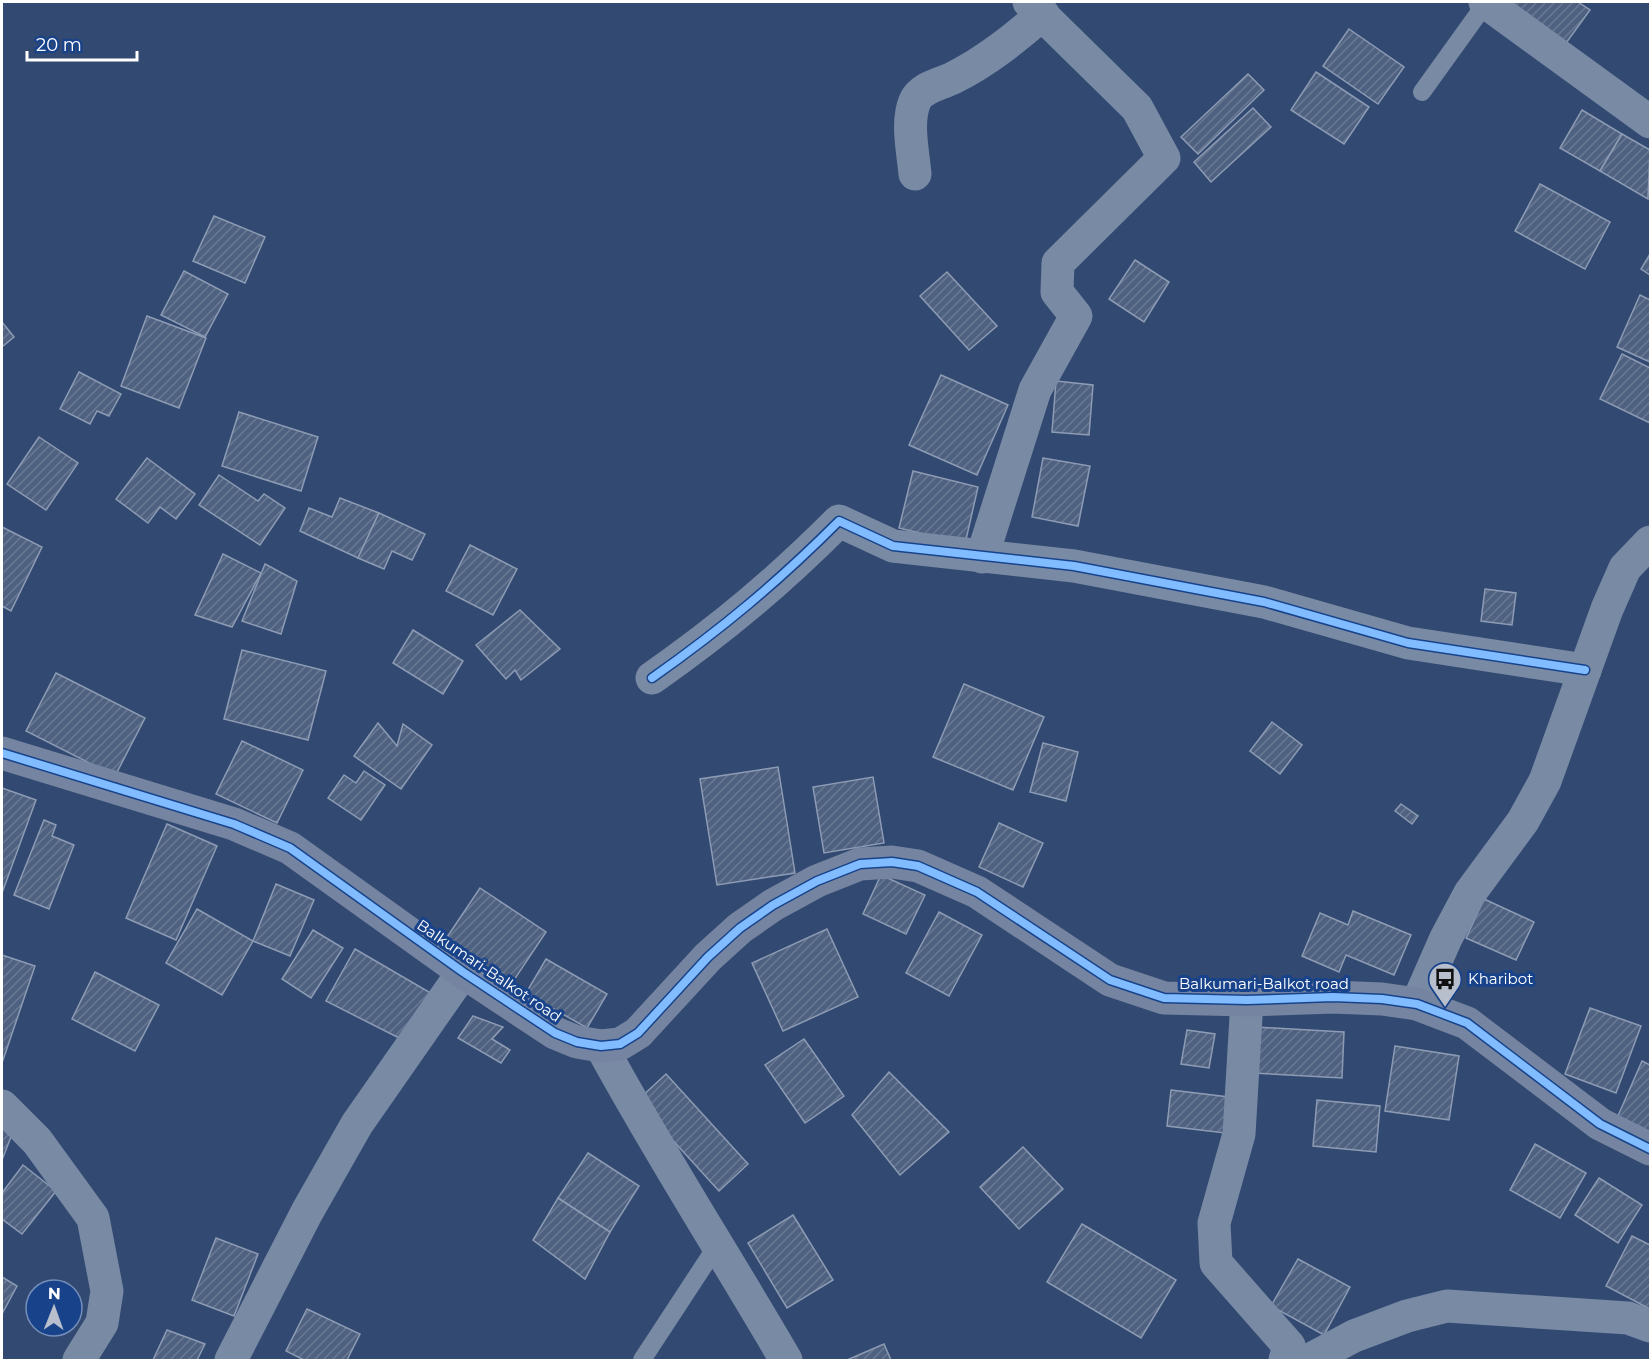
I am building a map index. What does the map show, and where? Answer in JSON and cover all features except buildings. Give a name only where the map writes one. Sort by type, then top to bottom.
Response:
[{"type":"street","points":[[1485,2],[1650,122]]},
{"type":"street","points":[[915,174],[911,116],[916,99],[926,89],[955,77],[1004,48],[1036,8],[1137,108],[1164,158],[1059,263],[1057,292],[1076,316],[1035,390],[982,557]]},
{"type":"street","points":[[652,678],[723,628],[788,573],[839,521],[893,546],[1074,566],[1141,578],[1264,602],[1408,643],[1585,670]]},
{"type":"street","points":[[1417,1004],[1446,938],[1470,893],[1523,821],[1545,781],[1625,568],[1650,542]]},
{"type":"street","name":"Balkumari-Balkot road","points":[[2,753],[234,824],[290,849],[463,972],[555,1033],[577,1042],[602,1046],[620,1044],[638,1033],[708,957],[740,928],[773,905],[808,886],[860,864],[892,862],[918,866],[977,892],[1110,980],[1164,998],[1246,1000],[1333,996],[1417,1004],[1467,1023],[1600,1124],[1650,1149]]},
{"type":"street","points":[[231,1360],[307,1212],[357,1124],[463,972]]},
{"type":"street","points":[[1246,1000],[1239,1134],[1214,1223],[1216,1263],[1289,1346],[1285,1360]]},
{"type":"street","points":[[602,1046],[666,1163],[718,1244],[786,1360]]},
{"type":"street","points":[[2,1106],[37,1141],[93,1218],[107,1291],[102,1323],[79,1360]]},
{"type":"street","points":[[1309,1360],[1354,1336],[1407,1316],[1448,1306],[1628,1318],[1650,1326]]},
{"type":"lane","points":[[1422,92],[1485,2]]},
{"type":"lane","points":[[642,1360],[718,1244]]},
{"type":"cycle path","points":[[652,678],[749,604],[839,521],[893,546],[1074,566],[1264,602],[1408,643],[1585,670]]},
{"type":"cycle path","points":[[2,753],[234,824],[290,848],[463,972],[555,1033],[577,1042],[601,1046],[620,1044],[638,1033],[708,957],[740,928],[773,905],[817,881],[860,864],[892,862],[918,866],[977,892],[1110,980],[1164,998],[1247,1000],[1333,997],[1382,999],[1417,1004],[1467,1023],[1600,1124],[1650,1149]]},
{"type":"place","name":"Kharibot","points":[[1445,1008]]}]
